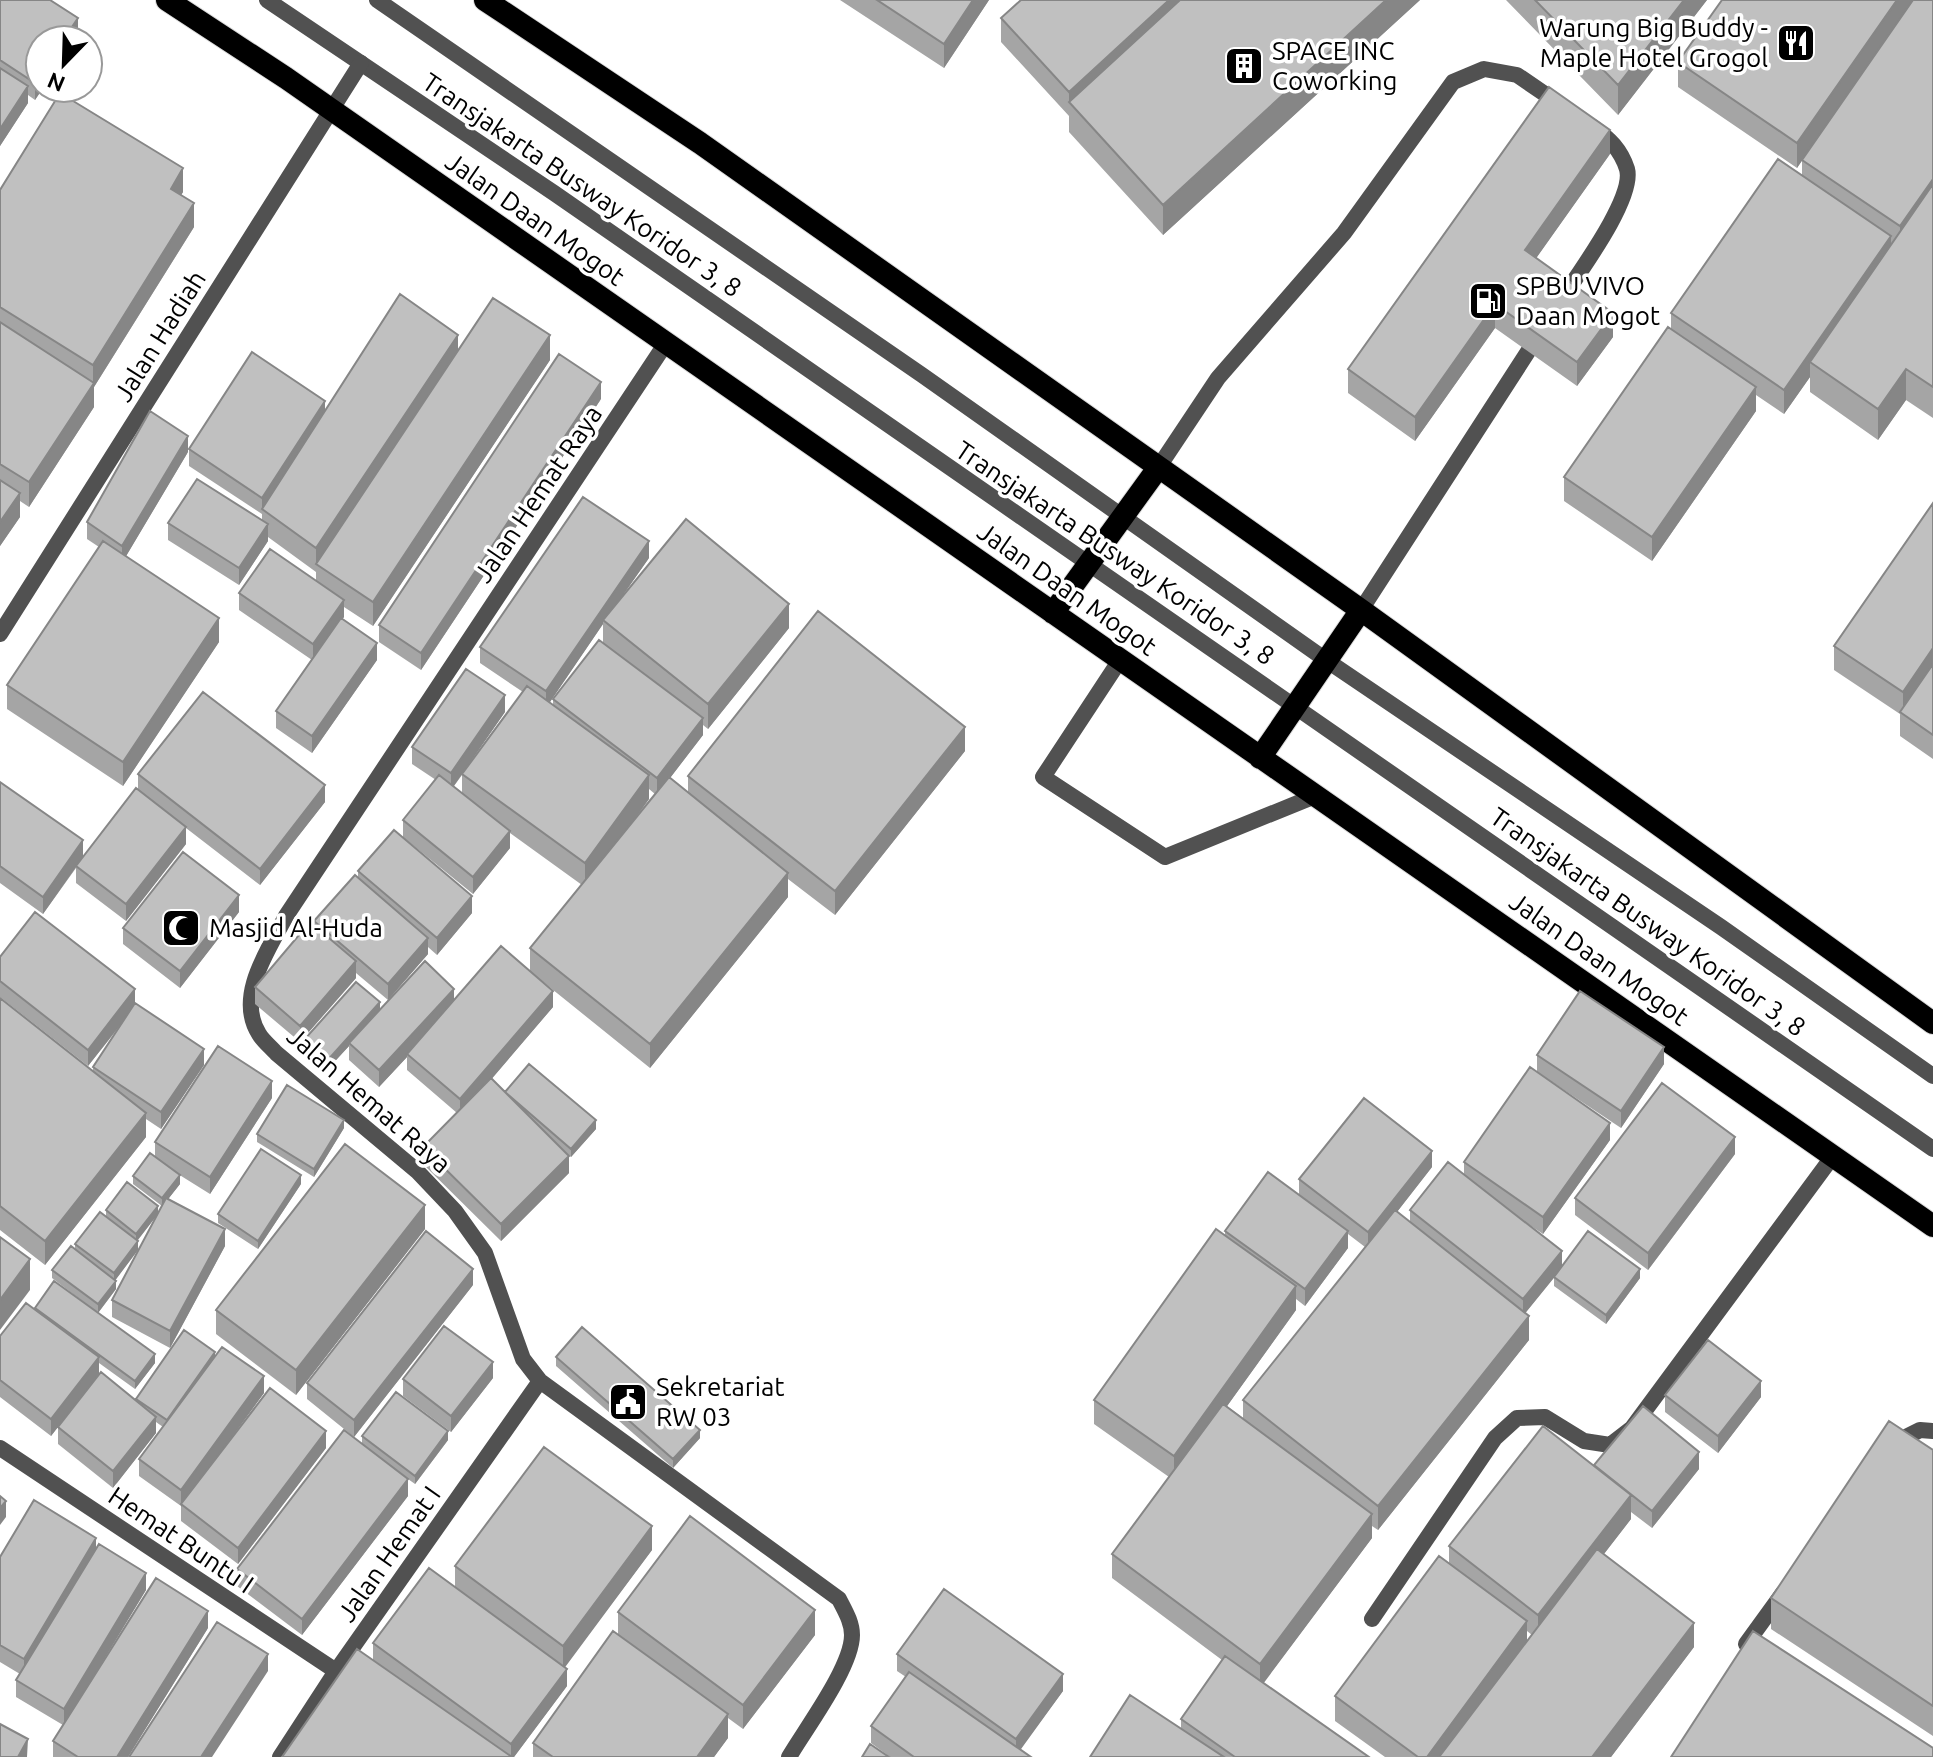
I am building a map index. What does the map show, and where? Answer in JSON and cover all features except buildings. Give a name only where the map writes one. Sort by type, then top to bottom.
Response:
[{"type":"highway","name":"Jalan Daan Mogot","points":[[167,0],[331,110],[1933,1226]]},
{"type":"highway","points":[[485,0],[700,143],[1361,610],[1933,1023]]},
{"type":"highway","points":[[1053,613],[1158,468]]},
{"type":"highway","points":[[1260,758],[1361,610]]},
{"type":"street","name":"Transjakarta Busway Koridor 3, 8","points":[[267,0],[554,193],[1933,1149]]},
{"type":"street","name":"Transjakarta Busway Koridor 3, 8","points":[[377,0],[922,375],[1326,660],[1721,927],[1933,1076]]},
{"type":"street","name":"Jalan Hadiah","points":[[0,634],[361,63]]},
{"type":"street","points":[[1158,468],[1218,378],[1344,233],[1453,82],[1484,69],[1517,75],[1612,140],[1628,172],[1622,205],[1361,610]]},
{"type":"street","name":"Jalan Hemat Raya","points":[[666,343],[286,916],[252,987],[252,1013],[259,1033],[267,1043],[417,1171],[455,1211],[485,1253],[523,1359],[540,1381],[839,1599],[850,1621],[852,1636],[846,1661],[789,1757]]},
{"type":"street","points":[[1120,660],[1043,777],[1165,857],[1315,796]]},
{"type":"street","points":[[1372,1619],[1495,1438],[1517,1418],[1545,1417],[1584,1441],[1610,1445],[1632,1428],[1833,1156]]},
{"type":"street","name":"Jalan Hemat I","points":[[280,1757],[336,1671],[540,1381]]},
{"type":"street","points":[[1879,1458],[1888,1446],[1920,1430],[1933,1431]]},
{"type":"street","name":"Hemat Buntu I","points":[[0,1448],[336,1671]]},
{"type":"street","points":[[1746,1644],[1790,1582]]},
{"type":"place","name":"Warung Big Buddy - Maple Hotel Grogol","points":[[1796,43]]},
{"type":"place","name":"SPACE INC Coworking","points":[[1244,66]]},
{"type":"place","name":"SPBU VIVO Daan Mogot","points":[[1488,301]]},
{"type":"place","name":"Masjid Al-Huda","points":[[181,928]]},
{"type":"place","name":"Sekretariat RW 03","points":[[628,1402]]}]
